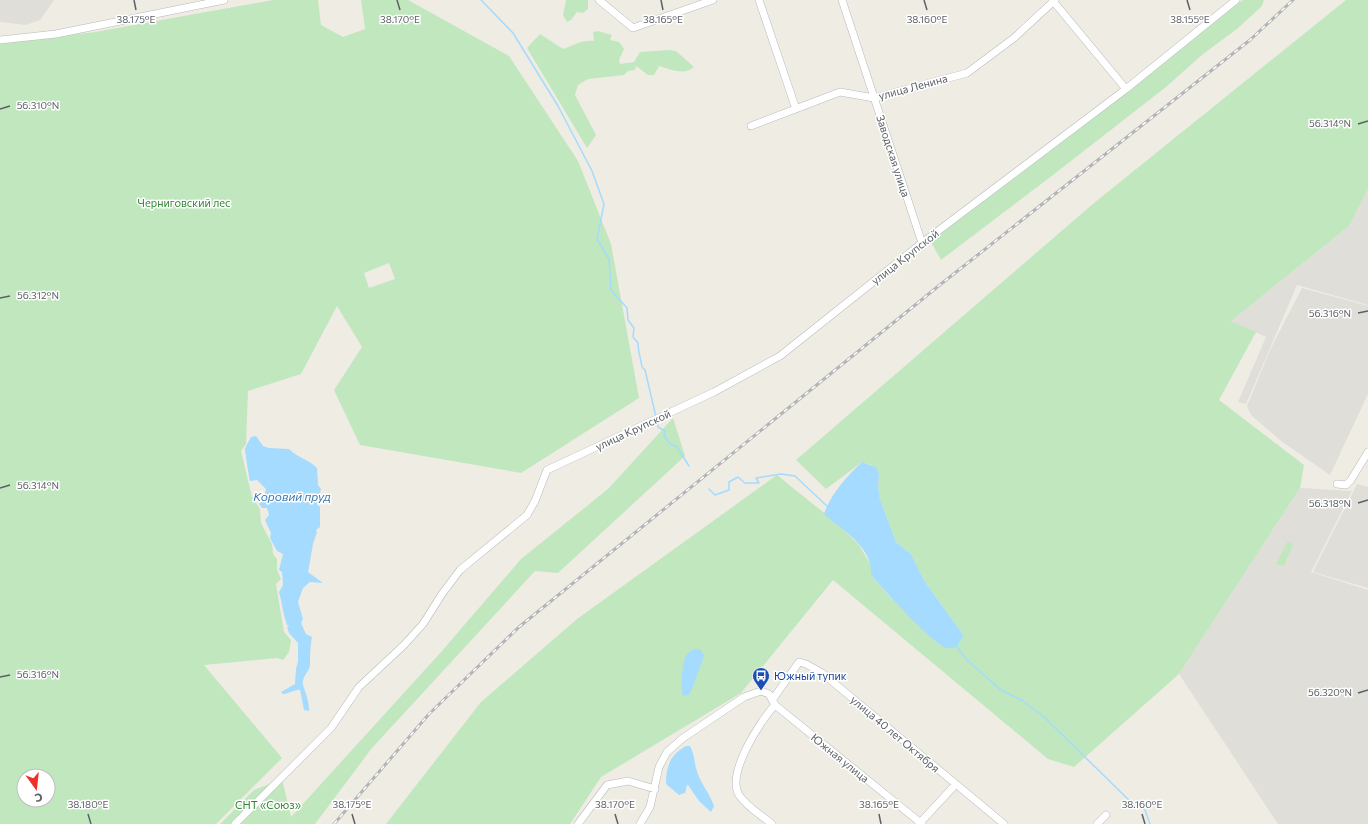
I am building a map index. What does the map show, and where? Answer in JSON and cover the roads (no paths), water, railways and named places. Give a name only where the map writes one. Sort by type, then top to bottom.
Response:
[{"type":"street","points":[[0,40],[56,34],[224,0]]},
{"type":"street","points":[[599,0],[633,28],[713,0]]},
{"type":"street","points":[[759,0],[796,109]]},
{"type":"street","name":"Заводская улица","points":[[842,0],[922,243]]},
{"type":"street","name":"улица Крупской","points":[[235,824],[331,728],[359,687],[404,645],[423,624],[442,594],[460,570],[527,515],[535,501],[547,470],[714,392],[780,356],[922,243],[1126,89],[1236,0]]},
{"type":"street","points":[[1054,1],[1126,89]]},
{"type":"street","name":"улица Ленина","points":[[751,126],[840,92],[874,98],[967,73],[1014,38],[1054,1]]},
{"type":"street","points":[[1337,484],[1346,485],[1351,480],[1368,452]]},
{"type":"street","name":"улица 40 лет Октября","points":[[774,702],[799,662],[806,664],[822,673],[1004,824]]},
{"type":"street","name":"Южная улица","points":[[655,789],[659,767],[667,752],[683,738],[744,697],[760,691],[768,694],[774,702],[920,824]]},
{"type":"street","points":[[772,824],[740,796],[736,786],[738,768],[757,730],[774,702]]},
{"type":"street","points":[[578,824],[607,785],[628,781],[655,789],[650,807],[640,824]]},
{"type":"street","points":[[920,824],[956,784]]},
{"type":"street","points":[[1097,824],[1106,815]]},
{"type":"water","name":"Коровий пруд","points":[[256,436],[263,446],[269,448],[289,449],[317,468],[318,485],[321,489],[317,504],[320,507],[320,527],[316,530],[317,532],[313,544],[308,572],[323,583],[310,582],[303,588],[298,602],[303,619],[301,623],[306,634],[312,637],[310,648],[310,667],[304,677],[303,682],[309,711],[304,710],[300,690],[285,694],[281,692],[295,684],[298,661],[298,643],[289,633],[287,627],[289,626],[287,625],[279,592],[283,585],[282,572],[279,570],[283,554],[277,551],[270,538],[271,533],[265,520],[269,515],[267,508],[262,508],[259,504],[264,498],[266,489],[257,480],[250,481],[249,479],[245,449],[251,437]]},
{"type":"water","points":[[862,462],[876,467],[879,474],[878,486],[880,499],[896,542],[911,554],[925,582],[962,633],[963,637],[956,647],[948,648],[940,645],[908,616],[871,575],[867,556],[862,548],[855,540],[824,514],[830,500],[840,486]]},
{"type":"water","points":[[700,649],[704,656],[690,694],[683,696],[682,673],[684,661],[688,653],[692,650]]},
{"type":"water","points":[[686,746],[690,746],[697,773],[714,806],[711,812],[699,801],[688,785],[685,793],[679,795],[666,784],[668,766],[670,762],[676,753]]},
{"type":"waterway","points":[[481,0],[513,33],[558,106],[592,171],[604,204],[597,239],[609,259],[611,290],[627,308],[628,320],[634,328],[633,337],[638,343],[642,367],[645,370],[656,417]]},
{"type":"waterway","points":[[657,421],[658,427],[665,431],[664,436],[670,444],[677,447],[689,466]]},
{"type":"waterway","points":[[709,489],[715,495],[729,490],[729,482],[738,477],[745,483],[759,483],[756,478],[781,474],[795,476],[828,507]]},
{"type":"waterway","points":[[956,646],[967,660],[1001,690],[1023,701],[1044,717],[1133,804],[1145,810],[1150,824]]},
{"type":"railway","points":[[334,824],[429,714],[519,627],[941,284],[1250,40],[1293,0]]},
{"type":"place","name":"Южный тупик","points":[[761,691]]},
{"type":"park label","name":"Черниговский лес","points":[[184,203]]},
{"type":"park label","name":"СНТ «Союз»","points":[[268,805]]}]
